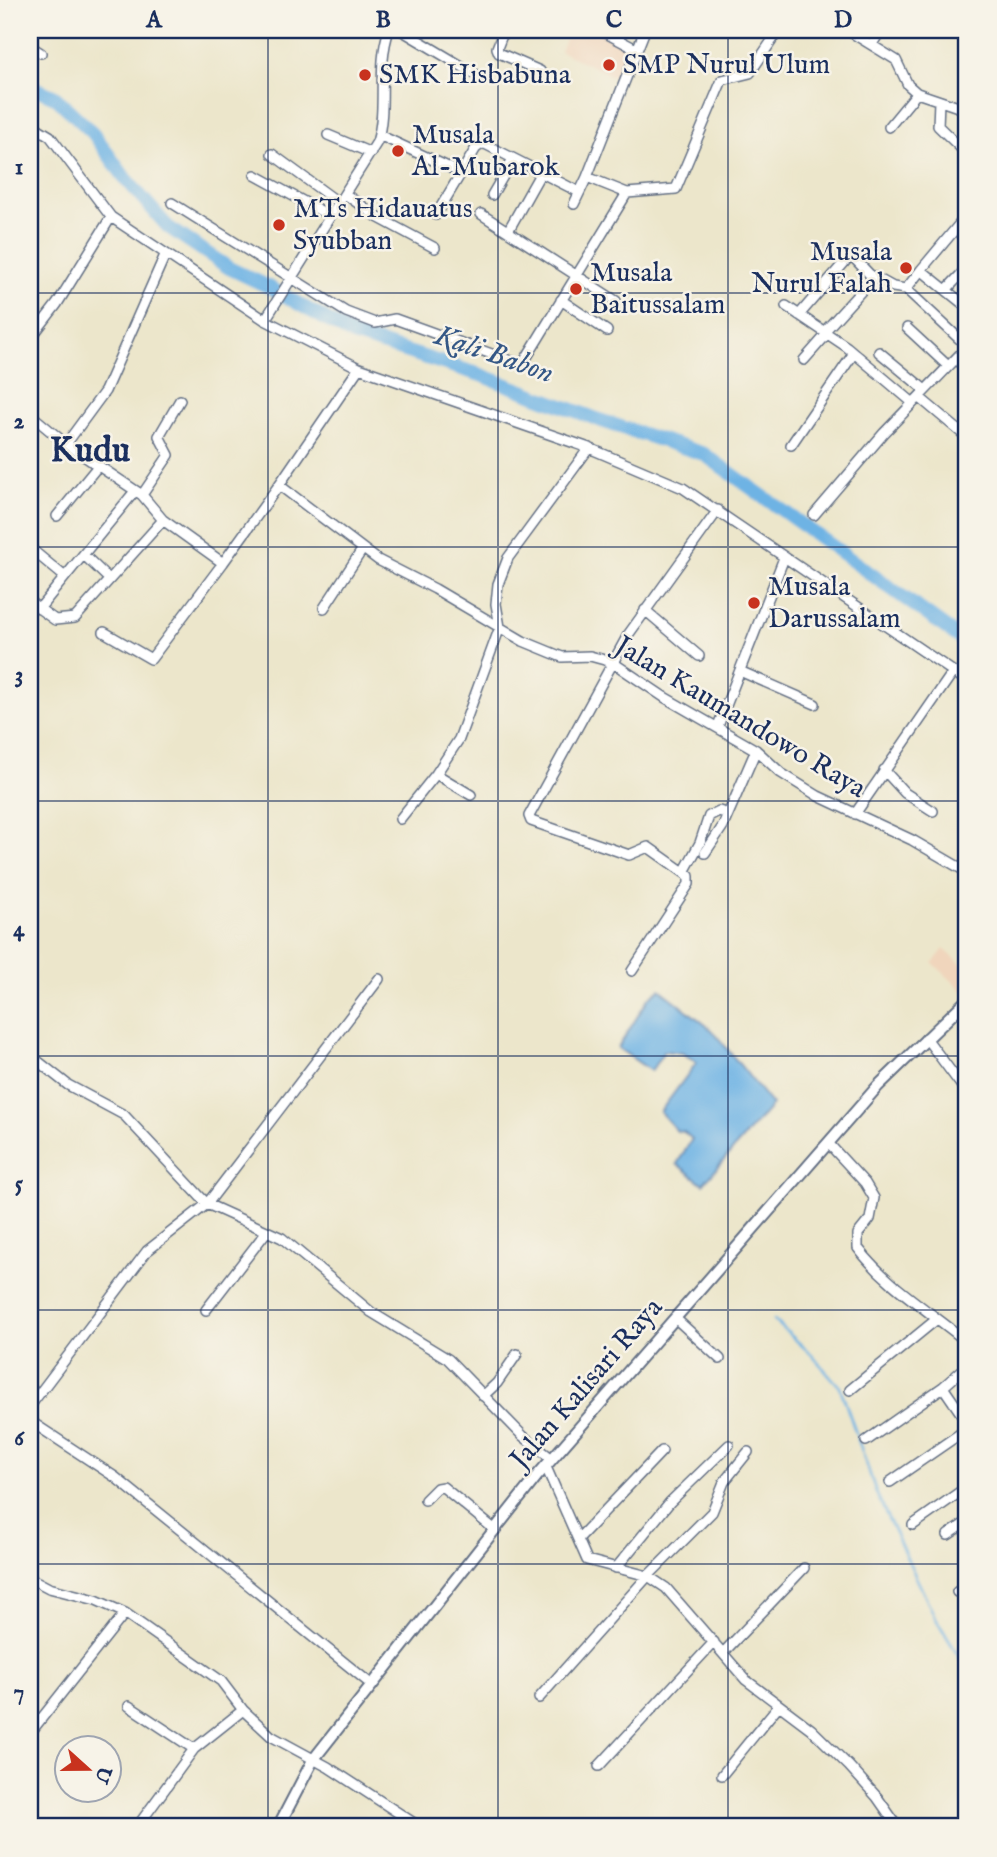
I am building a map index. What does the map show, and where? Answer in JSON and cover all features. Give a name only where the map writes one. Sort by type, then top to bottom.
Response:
[{"type":"street","points":[[265,319],[371,153],[379,135],[381,58],[389,30]]},
{"type":"street","points":[[401,30],[480,77]]},
{"type":"street","points":[[504,30],[497,48],[499,53],[540,71]]},
{"type":"street","points":[[600,30],[636,49]]},
{"type":"street","points":[[574,204],[645,30]]},
{"type":"street","points":[[587,177],[627,193],[676,189],[722,80],[750,73],[779,30]]},
{"type":"street","points":[[847,30],[897,60],[908,85],[917,93],[967,110]]},
{"type":"street","points":[[872,44],[881,30]]},
{"type":"street","points":[[30,46],[41,53]]},
{"type":"street","points":[[889,127],[917,93]]},
{"type":"street","points":[[939,102],[938,126],[967,154]]},
{"type":"street","points":[[30,141],[34,126],[50,136],[111,217],[265,319],[359,368],[654,473],[718,510],[784,558],[967,681]]},
{"type":"street","points":[[328,135],[371,153]]},
{"type":"street","points":[[379,135],[461,173]]},
{"type":"street","points":[[436,215],[476,148],[483,143],[579,192]]},
{"type":"street","points":[[272,154],[342,198],[435,248]]},
{"type":"street","points":[[492,195],[513,159]]},
{"type":"street","points":[[508,231],[540,174]]},
{"type":"street","points":[[255,175],[330,216]]},
{"type":"street","points":[[172,203],[346,312],[373,322],[395,319],[522,365],[627,193]]},
{"type":"street","points":[[481,214],[616,301]]},
{"type":"street","points":[[906,289],[967,215]]},
{"type":"street","points":[[30,339],[57,304],[111,217]]},
{"type":"street","points":[[66,444],[105,391],[165,255]]},
{"type":"street","points":[[799,315],[849,257],[855,258],[873,276],[893,287],[906,289],[967,346],[918,396],[814,515]]},
{"type":"street","points":[[946,290],[967,268]]},
{"type":"street","points":[[921,270],[967,307]]},
{"type":"street","points":[[804,360],[873,276]]},
{"type":"street","points":[[561,300],[607,331]]},
{"type":"street","points":[[786,306],[918,396],[963,434]]},
{"type":"street","points":[[907,328],[948,366]]},
{"type":"street","points":[[879,352],[918,396]]},
{"type":"street","points":[[791,445],[854,353]]},
{"type":"street","points":[[104,632],[151,659],[279,485],[359,368]]},
{"type":"street","points":[[38,609],[169,455],[159,436],[180,400]]},
{"type":"street","points":[[30,414],[66,444],[139,493],[163,520],[223,563]]},
{"type":"street","points":[[400,820],[459,739],[500,627],[496,604],[501,572],[589,448]]},
{"type":"street","points":[[57,516],[98,466]]},
{"type":"street","name":"Jalan Kaumandowo Raya","points":[[279,485],[362,550],[554,654],[590,656],[612,662],[664,697],[719,726],[756,750],[780,774],[855,814],[912,840],[967,872]]},
{"type":"street","points":[[632,971],[689,884],[690,877],[648,847],[629,855],[581,841],[531,821],[529,816],[612,662],[645,610],[718,510]]},
{"type":"street","points":[[30,602],[59,621],[75,618],[163,520]]},
{"type":"street","points":[[30,548],[65,577]]},
{"type":"street","points":[[324,608],[362,550]]},
{"type":"street","points":[[84,555],[109,579]]},
{"type":"street","points":[[719,726],[784,558]]},
{"type":"street","points":[[645,610],[699,656]]},
{"type":"street","points":[[742,672],[815,704]]},
{"type":"street","points":[[855,814],[953,672]]},
{"type":"street","points":[[705,853],[728,814],[756,750]]},
{"type":"street","points":[[884,769],[905,793],[933,811]]},
{"type":"street","points":[[436,774],[471,795]]},
{"type":"street","points":[[684,872],[700,843],[709,816],[719,811],[728,814]]},
{"type":"street","points":[[30,1406],[147,1251],[207,1204],[379,979]]},
{"type":"street","name":"Jalan Kalisari Raya","points":[[278,1827],[313,1760],[549,1463],[878,1086],[967,1000]]},
{"type":"street","points":[[926,1038],[967,1093]]},
{"type":"street","points":[[30,1055],[68,1085],[124,1115],[207,1204],[267,1231],[301,1251],[371,1312],[448,1359],[549,1463],[587,1560],[648,1576],[666,1588],[746,1680],[811,1729],[849,1766],[877,1797],[898,1827]]},
{"type":"street","points":[[830,1144],[865,1183],[874,1198],[870,1219],[858,1234],[858,1248],[914,1304],[967,1342]]},
{"type":"street","points":[[206,1310],[267,1231]]},
{"type":"street","points":[[675,1318],[720,1359]]},
{"type":"street","points":[[850,1390],[937,1319]]},
{"type":"street","points":[[483,1396],[497,1383],[517,1354]]},
{"type":"street","points":[[866,1441],[943,1387],[967,1366]]},
{"type":"street","points":[[943,1387],[967,1422]]},
{"type":"street","points":[[30,1421],[115,1477],[372,1685]]},
{"type":"street","points":[[890,1482],[967,1429]]},
{"type":"street","points":[[616,1568],[670,1502],[729,1445]]},
{"type":"street","points":[[578,1539],[662,1451]]},
{"type":"street","points":[[539,1698],[648,1576],[712,1512],[724,1482],[748,1452]]},
{"type":"street","points":[[425,1500],[437,1488],[443,1487],[494,1530]]},
{"type":"street","points":[[913,1525],[967,1488]]},
{"type":"street","points":[[948,1535],[967,1522]]},
{"type":"street","points":[[723,1653],[804,1568]]},
{"type":"street","points":[[30,1578],[49,1588],[96,1600],[125,1613],[221,1681],[243,1710],[271,1736],[420,1827]]},
{"type":"street","points":[[957,1592],[967,1585]]},
{"type":"street","points":[[30,1733],[125,1613]]},
{"type":"street","points":[[599,1766],[714,1642]]},
{"type":"street","points":[[722,1775],[779,1705]]},
{"type":"street","points":[[129,1706],[194,1749]]},
{"type":"street","points":[[137,1827],[194,1749],[243,1710]]},
{"type":"shaded area","name":"SMP Nurul Ulum","points":[[569,30],[595,30],[634,49],[621,80],[560,51]]},
{"type":"shaded area","points":[[944,949],[967,969],[967,988],[964,992],[933,963]]},
{"type":"water","points":[[660,989],[712,1030],[772,1105],[703,1184],[677,1164],[692,1139],[684,1132],[677,1131],[660,1112],[697,1062],[682,1053],[664,1051],[651,1071],[618,1048],[649,998]]},
{"type":"waterway","name":"Kali Babon","points":[[30,86],[55,97],[93,133],[125,178],[168,227],[229,268],[269,287],[353,335],[481,375],[602,421],[704,454],[967,643]]},
{"type":"waterway","points":[[774,1320],[810,1353],[840,1387],[877,1495],[935,1617],[967,1670]]},
{"type":"place","name":"SMP Nurul Ulum","points":[[609,65]]},
{"type":"place","name":"SMK Hisbabuna","points":[[365,75]]},
{"type":"place","name":"Musala Al-Mubarok","points":[[398,151]]},
{"type":"place","name":"MTs Hidauatus Syubban","points":[[279,225]]},
{"type":"place","name":"Musala Nurul Falah","points":[[906,268]]},
{"type":"place","name":"Musala Baitussalam","points":[[576,289]]},
{"type":"place","name":"Musala Darussalam","points":[[754,603]]},
{"type":"district","name":"Kudu","points":[[90,451]]}]
